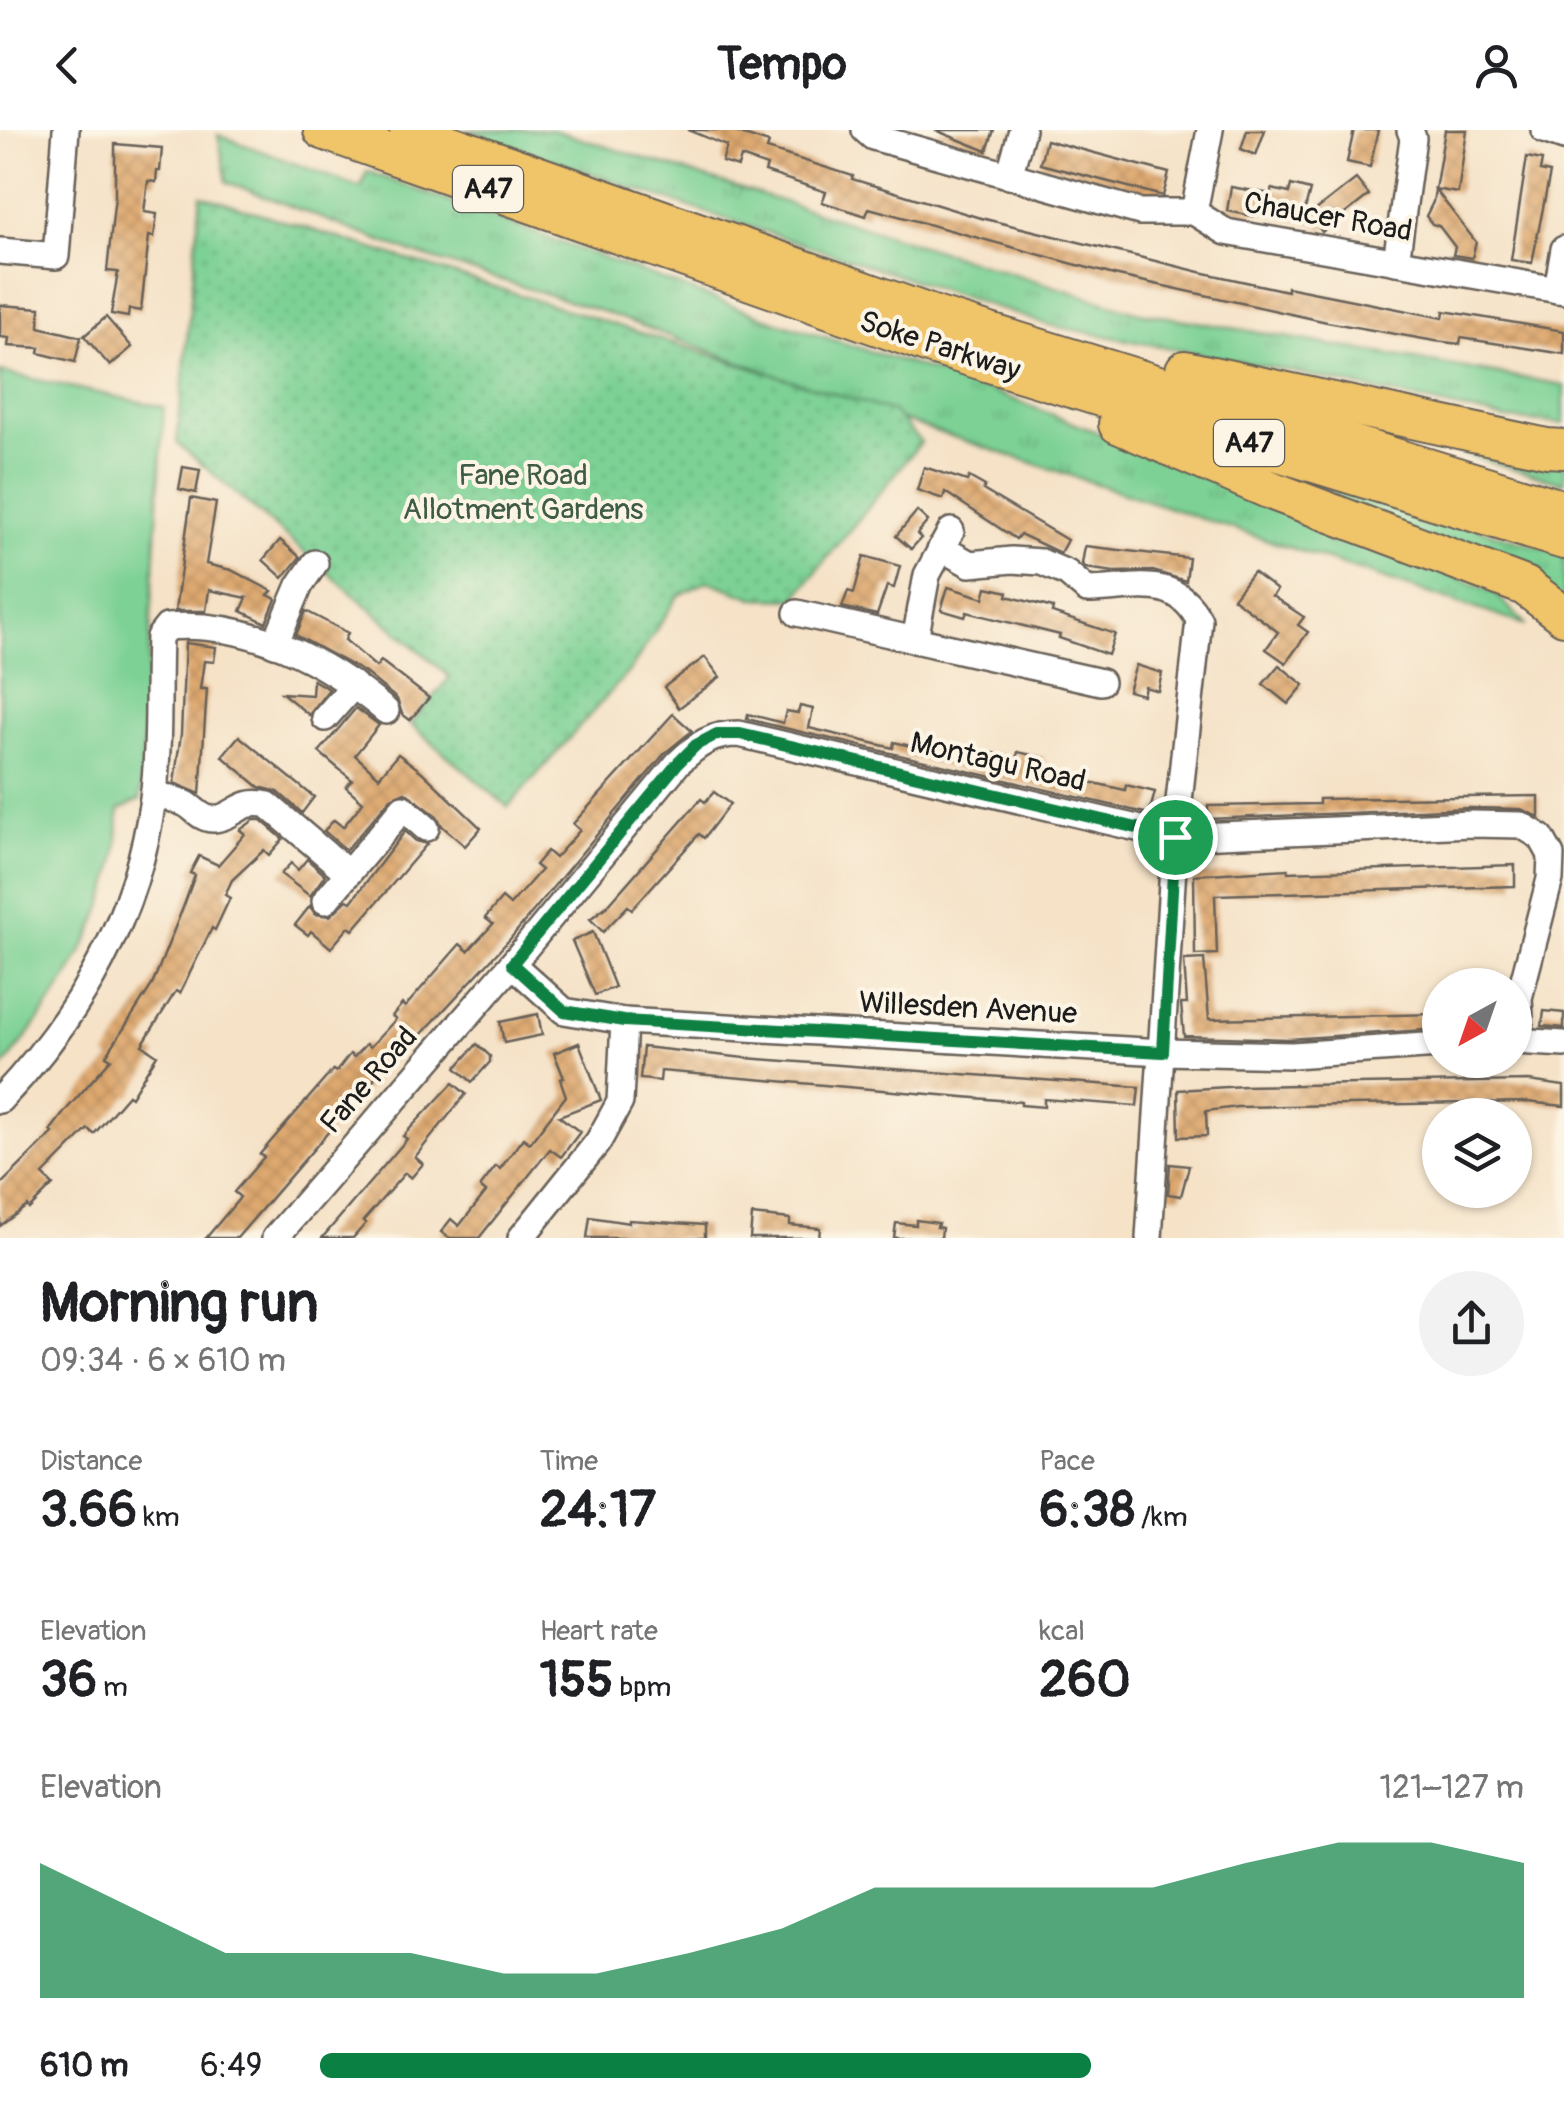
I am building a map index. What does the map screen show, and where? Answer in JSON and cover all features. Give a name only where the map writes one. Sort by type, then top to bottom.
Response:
[{"type":"highway","name":"Soke Parkway","points":[[322,130],[1564,540]]},
{"type":"highway","name":"Soke Parkway","points":[[410,130],[936,331],[1564,510]]},
{"type":"highway","name":"A47","points":[[936,331],[1564,449]]},
{"type":"highway","name":"A47","points":[[936,331],[1273,491],[1525,586],[1564,616]]},
{"type":"street","points":[[0,251],[56,256],[66,130]]},
{"type":"street","name":"Chaucer Road","points":[[864,130],[873,137],[1140,212],[1194,212],[1226,232],[1560,291],[1564,249]]},
{"type":"street","points":[[1008,176],[1022,130]]},
{"type":"street","points":[[1194,212],[1210,130]]},
{"type":"street","points":[[1396,262],[1413,138],[1410,130]]},
{"type":"street","points":[[1544,130],[1564,137]]},
{"type":"street","points":[[915,640],[928,576],[946,540],[970,564],[1041,562],[1067,573],[1087,590],[1167,587],[1189,600],[1199,620],[1175,837],[1149,1238]]},
{"type":"street","points":[[275,644],[300,585],[316,563]]},
{"type":"street","points":[[797,613],[1100,682]]},
{"type":"street","points":[[0,1100],[37,1062],[80,1002],[106,953],[140,863],[154,794],[158,637],[167,627],[236,630],[275,644],[354,684],[386,711]]},
{"type":"street","points":[[325,718],[354,684]]},
{"type":"street","name":"Montagu Road","points":[[512,964],[678,763],[696,745],[717,734],[740,734],[1175,837],[1487,824],[1521,826],[1541,836],[1550,855],[1550,879],[1527,968]]},
{"type":"street","points":[[154,794],[184,802],[207,819],[217,819],[244,804],[268,805],[348,873]]},
{"type":"street","points":[[325,900],[403,808],[426,828]]},
{"type":"street","name":"Willesden Avenue","points":[[512,964],[564,1011],[624,1021],[1163,1052],[1292,1055],[1422,1046]]},
{"type":"street","name":"Fane Road","points":[[275,1238],[512,964]]},
{"type":"street","points":[[521,1238],[598,1142],[620,1102],[624,1021]]},
{"type":"street","points":[[1532,1041],[1564,1044]]},
{"type":"green space","points":[[467,130],[553,130],[1133,311],[1564,385],[1564,424],[1506,419],[1288,371],[1049,325]]},
{"type":"green space","points":[[218,135],[361,188],[367,171],[777,322],[971,383],[1342,528],[1494,592],[1526,625],[859,406],[604,312],[410,252],[227,182]]},
{"type":"green space","name":"Fane Road Allotment Gardens","points":[[201,195],[893,412],[921,442],[794,599],[754,598],[708,581],[678,596],[631,669],[508,807],[410,724],[450,677],[177,443]]},
{"type":"green space","points":[[0,372],[164,407],[140,800],[119,810],[118,845],[111,879],[89,938],[38,1022],[0,1071]]},
{"type":"green space","points":[[1331,417],[1564,458],[1564,483]]},
{"type":"green space","points":[[1208,449],[1564,554],[1564,605]]},
{"type":"building","points":[[688,130],[729,130],[769,143],[767,149],[853,176],[852,179],[977,217],[1200,272],[1443,318],[1444,311],[1564,331],[1564,354],[1461,338],[1460,344],[1435,341],[1327,322],[1114,275],[869,208],[866,216],[822,202],[826,192],[765,172],[767,166],[741,157],[738,167],[722,162],[727,146]]},
{"type":"building","points":[[935,130],[994,130],[987,151]]},
{"type":"building","points":[[1247,130],[1265,130],[1256,155],[1241,149]]},
{"type":"building","points":[[1354,130],[1378,130],[1370,167],[1347,162]]},
{"type":"building","points":[[1445,130],[1467,130],[1458,193],[1435,189]]},
{"type":"building","points":[[1046,140],[1169,173],[1163,196],[1040,164]]},
{"type":"building","points":[[115,144],[162,148],[156,182],[148,181],[144,212],[157,214],[154,237],[149,236],[141,311],[129,309],[128,317],[111,314],[118,272],[107,271],[115,196]]},
{"type":"building","points":[[1527,157],[1542,160],[1540,171],[1550,173],[1532,263],[1511,260]]},
{"type":"building","points":[[1356,179],[1369,195],[1322,232],[1317,225],[1302,221]]},
{"type":"building","points":[[1291,185],[1310,190],[1302,221],[1255,209],[1253,216],[1227,211],[1231,187],[1271,194],[1272,189],[1289,193]]},
{"type":"building","points":[[1435,189],[1476,242],[1472,258],[1453,255],[1455,247],[1426,216]]},
{"type":"building","points":[[0,305],[40,308],[39,327],[81,337],[75,362],[39,353],[40,348],[8,346],[9,338],[0,337]]},
{"type":"building","points":[[106,317],[132,347],[110,366],[84,336]]},
{"type":"building","points":[[183,467],[200,470],[196,493],[179,489]]},
{"type":"building","points":[[924,467],[967,481],[969,477],[985,486],[983,490],[1067,540],[1060,553],[1020,534],[1016,539],[945,492],[943,499],[917,490]]},
{"type":"building","points":[[191,498],[216,503],[206,564],[231,570],[272,591],[268,595],[276,599],[266,623],[241,611],[247,598],[209,590],[206,611],[175,611]]},
{"type":"building","points":[[917,511],[928,521],[911,549],[896,536]]},
{"type":"building","points":[[280,540],[300,557],[283,578],[263,560]]},
{"type":"building","points":[[1085,546],[1189,558],[1186,581],[1153,571],[1086,568],[1082,564]]},
{"type":"building","points":[[864,556],[900,566],[894,588],[887,586],[877,615],[842,607],[848,591],[854,593]]},
{"type":"building","points":[[1253,572],[1277,590],[1272,596],[1304,617],[1298,625],[1308,632],[1286,663],[1266,649],[1278,632],[1233,598]]},
{"type":"building","points":[[948,587],[984,598],[987,587],[1008,592],[1007,596],[1053,608],[1052,613],[1115,634],[1108,655],[1059,638],[1060,635],[967,612],[965,617],[941,610]]},
{"type":"building","points":[[306,611],[348,633],[345,640],[376,667],[381,661],[429,698],[410,720],[402,714],[397,699],[364,672],[296,635]]},
{"type":"building","points":[[185,643],[216,647],[214,662],[204,661],[200,689],[207,689],[200,794],[174,783],[181,734]]},
{"type":"building","points":[[705,657],[720,677],[679,708],[664,687]]},
{"type":"building","points":[[1136,665],[1162,673],[1158,691],[1145,687],[1143,695],[1128,691]]},
{"type":"building","points":[[1279,665],[1304,685],[1288,704],[1263,684]]},
{"type":"building","points":[[313,680],[329,689],[309,715],[282,693],[312,695]]},
{"type":"building","points":[[800,706],[813,709],[809,728],[893,748],[894,742],[988,760],[990,752],[1016,759],[1018,752],[1045,758],[1041,775],[1155,792],[1149,814],[747,719],[748,714],[783,723],[786,711],[798,713]]},
{"type":"building","points":[[356,708],[379,725],[355,755],[379,777],[398,754],[422,772],[481,828],[465,846],[442,826],[437,816],[405,792],[391,798],[346,850],[324,831],[334,820],[343,827],[363,802],[346,787],[352,780],[319,752]]},
{"type":"building","points":[[673,714],[692,731],[665,753],[510,939],[418,1038],[414,1034],[367,1090],[364,1088],[348,1106],[342,1101],[324,1124],[330,1130],[237,1238],[206,1238],[240,1197],[234,1192],[264,1157],[260,1154],[333,1070],[336,1072],[350,1054],[354,1057],[366,1044],[370,1047],[396,1019],[392,1016],[402,1004],[405,1007],[460,944],[468,951],[493,924],[485,918],[502,898],[510,905],[541,870],[535,865],[547,851],[555,858],[580,830],[573,824]]},
{"type":"building","points":[[239,736],[314,797],[302,813],[278,792],[259,787],[222,756]]},
{"type":"building","points":[[714,792],[730,804],[704,838],[699,834],[632,909],[628,906],[603,932],[590,919],[607,906],[701,799],[705,802]]},
{"type":"building","points":[[1539,796],[1539,817],[1521,809],[1470,808],[1208,819],[1208,806],[1319,804],[1319,799]]},
{"type":"building","points":[[254,820],[261,820],[283,839],[269,855],[264,850],[232,880],[225,895],[230,898],[215,930],[212,928],[180,993],[176,991],[142,1045],[157,1055],[131,1097],[128,1095],[94,1134],[88,1129],[43,1175],[53,1185],[29,1209],[27,1206],[0,1226],[0,1185],[53,1133],[50,1131],[66,1110],[111,1059],[106,1056],[152,985],[199,856],[218,865],[245,834],[240,830]]},
{"type":"building","points":[[405,831],[416,841],[427,844],[353,930],[349,927],[331,948],[311,931],[308,935],[295,925],[310,906],[315,914],[330,916],[347,900],[351,902]]},
{"type":"building","points":[[307,859],[325,875],[310,896],[281,874],[291,863],[298,870]]},
{"type":"building","points":[[1515,865],[1515,886],[1215,895],[1217,954],[1195,955],[1194,875],[1288,869]]},
{"type":"building","points":[[593,932],[615,987],[595,995],[572,941]]},
{"type":"building","points":[[1204,959],[1209,1019],[1422,1014],[1422,1030],[1288,1039],[1184,1036],[1184,960]]},
{"type":"building","points":[[1544,1011],[1564,1013],[1564,1028],[1542,1026]]},
{"type":"building","points":[[538,1014],[542,1035],[504,1043],[500,1022]]},
{"type":"building","points":[[579,1043],[601,1100],[559,1116],[580,1132],[561,1157],[550,1149],[479,1238],[449,1238],[441,1232],[451,1219],[459,1226],[486,1192],[480,1187],[496,1166],[500,1169],[523,1138],[530,1143],[566,1096],[554,1053]]},
{"type":"building","points":[[477,1044],[490,1056],[490,1062],[472,1082],[456,1068]]},
{"type":"building","points":[[643,1047],[1139,1087],[1137,1106],[1044,1099],[1044,1107],[661,1071],[660,1081],[640,1079]]},
{"type":"building","points":[[1529,1081],[1564,1086],[1564,1106],[1532,1102],[1532,1098],[1422,1098],[1422,1104],[1237,1107],[1206,1111],[1207,1136],[1179,1137],[1178,1090]]},
{"type":"building","points":[[453,1083],[466,1094],[415,1157],[423,1164],[411,1178],[405,1173],[353,1238],[322,1238],[407,1139],[403,1136]]},
{"type":"building","points":[[1170,1164],[1189,1166],[1181,1196],[1168,1194]]},
{"type":"building","points":[[752,1215],[790,1219],[790,1225],[820,1228],[819,1238],[750,1238]]},
{"type":"building","points":[[590,1217],[629,1223],[705,1225],[705,1238],[587,1238]]},
{"type":"building","points":[[916,1220],[938,1223],[941,1238],[894,1238],[896,1223],[916,1225]]},
{"type":"route","points":[[717,734],[740,734],[1175,837],[1163,1052],[624,1021],[564,1011],[512,964],[678,763],[696,745],[717,734]]}]
